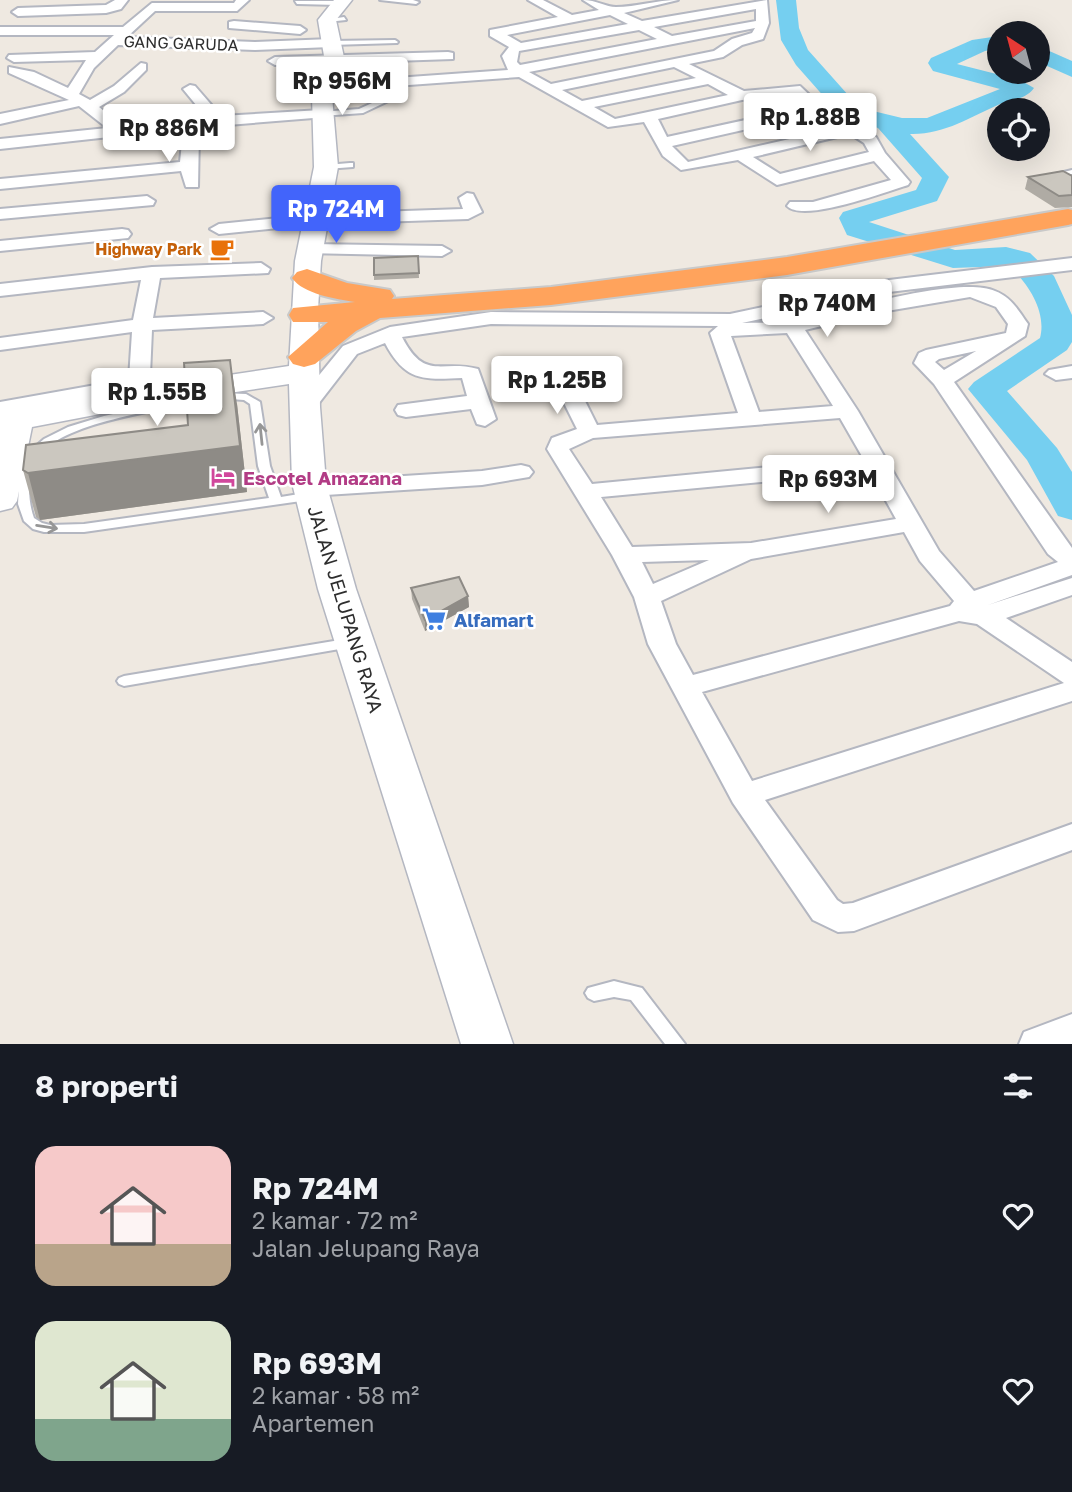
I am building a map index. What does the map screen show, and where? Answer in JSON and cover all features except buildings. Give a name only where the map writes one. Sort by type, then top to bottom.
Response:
[{"type":"highway","points":[[304,312],[415,302],[636,277],[914,228],[1059,211],[950,238],[866,253],[551,296],[415,302],[357,295],[309,264]]},
{"type":"highway","points":[[303,379],[345,324],[415,302]]},
{"type":"street","points":[[0,22],[35,0]]},
{"type":"street","points":[[0,9],[106,9],[117,6],[122,0]]},
{"type":"street","points":[[81,101],[88,66],[152,7],[237,7],[243,0]]},
{"type":"street","points":[[534,0],[569,18]]},
{"type":"street","points":[[589,0],[670,40]]},
{"type":"street","points":[[519,47],[495,33],[652,1],[672,0]]},
{"type":"street","points":[[547,89],[718,54],[737,42],[758,36],[763,23],[761,2],[514,48],[509,56],[518,72],[547,89],[610,124],[791,88],[816,109],[871,140],[878,155],[902,182],[814,207],[796,206]]},
{"type":"street","points":[[503,17],[521,27]]},
{"type":"street","points":[[325,86],[518,72],[763,23]]},
{"type":"street","points":[[234,25],[335,25],[448,56]]},
{"type":"street","points":[[264,61],[335,25]]},
{"type":"street","name":"GANG GARUDA","points":[[115,41],[255,46],[335,25]]},
{"type":"street","name":"JALAN JELUPANG RAYA","points":[[335,25],[321,114],[326,167],[309,264],[304,312],[299,495],[356,643],[487,1044]]},
{"type":"street","points":[[0,32],[126,30]]},
{"type":"street","points":[[0,44],[37,44]]},
{"type":"street","points":[[100,56],[14,64],[81,101],[119,130]]},
{"type":"street","points":[[677,63],[742,96]]},
{"type":"street","points":[[0,119],[81,101],[119,89],[141,67]]},
{"type":"street","points":[[579,106],[709,80]]},
{"type":"street","points":[[190,89],[217,121]]},
{"type":"street","points":[[663,143],[816,109]]},
{"type":"street","points":[[0,144],[119,130],[321,114]]},
{"type":"street","points":[[649,116],[663,143],[681,166],[687,167],[853,129]]},
{"type":"street","points":[[0,157],[190,137],[188,166],[192,183]]},
{"type":"street","points":[[742,156],[777,180],[878,155]]},
{"type":"street","points":[[0,184],[188,166]]},
{"type":"street","points":[[219,229],[318,219],[468,214],[473,212],[467,198]]},
{"type":"street","points":[[0,214],[146,201]]},
{"type":"street","points":[[0,246],[122,234]]},
{"type":"street","points":[[309,264],[442,251]]},
{"type":"street","points":[[6,417],[303,379],[350,350],[390,333],[491,318],[730,320],[889,286],[1072,264]]},
{"type":"street","points":[[0,290],[152,273],[261,268]]},
{"type":"street","points":[[139,383],[142,325],[152,273]]},
{"type":"street","points":[[751,419],[720,333],[732,328],[793,327],[881,306],[970,291],[987,294],[1003,303],[1018,324],[1015,336],[926,356],[924,363],[942,380],[1057,549],[1072,561]]},
{"type":"street","points":[[0,344],[142,325],[263,318]]},
{"type":"street","points":[[793,327],[847,411],[929,555],[971,610],[1072,676]]},
{"type":"street","points":[[390,333],[403,359],[412,369],[430,374],[471,373],[483,410],[406,410]]},
{"type":"street","points":[[6,417],[139,383],[224,372]]},
{"type":"street","points":[[564,379],[590,432]]},
{"type":"street","points":[[847,411],[590,432],[569,438],[560,443],[558,449],[625,555],[647,597],[662,644],[744,795],[825,911],[838,918],[854,917],[1072,837]]},
{"type":"street","points":[[0,501],[6,417]]},
{"type":"street","points":[[583,492],[877,464]]},
{"type":"street","points":[[299,495],[521,472]]},
{"type":"street","points":[[625,555],[751,551],[913,523]]},
{"type":"street","points":[[647,597],[751,551]]},
{"type":"street","points":[[971,610],[1072,566]]},
{"type":"street","points":[[685,687],[971,610],[1072,586]]},
{"type":"street","points":[[744,795],[1072,691]]},
{"type":"street","points":[[1037,1044],[1072,1030]]},
{"type":"lane","points":[[383,0],[416,2]]},
{"type":"lane","points":[[297,2],[335,25],[395,42]]},
{"type":"lane","points":[[321,114],[360,111],[397,95]]},
{"type":"lane","points":[[326,167],[350,165]]},
{"type":"lane","points":[[1040,178],[1072,172]]},
{"type":"lane","points":[[232,395],[255,402],[264,466],[299,495],[84,528],[47,529],[32,524],[25,516],[23,502],[28,462],[53,438],[126,414],[232,395]]},
{"type":"lane","points":[[124,681],[356,643]]},
{"type":"lane","points":[[594,993],[614,989],[636,993],[676,1044]]},
{"type":"waterway","points":[[786,0],[789,32],[795,47],[843,103],[865,116],[889,124],[927,126],[960,115],[996,97],[1018,92],[1022,88],[1009,84]]},
{"type":"waterway","points":[[987,44],[939,63],[941,66],[987,78]]},
{"type":"waterway","points":[[1050,59],[1072,70]]},
{"type":"waterway","points":[[887,124],[936,177],[927,195],[853,218],[857,229],[953,259],[1006,256],[1019,259],[1039,276],[1060,324],[1055,343],[986,389],[1044,456],[1072,508]]},
{"type":"place","name":"Highway Park","points":[[222,249]]},
{"type":"place","name":"Escotel Amazana","points":[[223,477]]},
{"type":"place","name":"Alfamart","points":[[434,619]]}]
